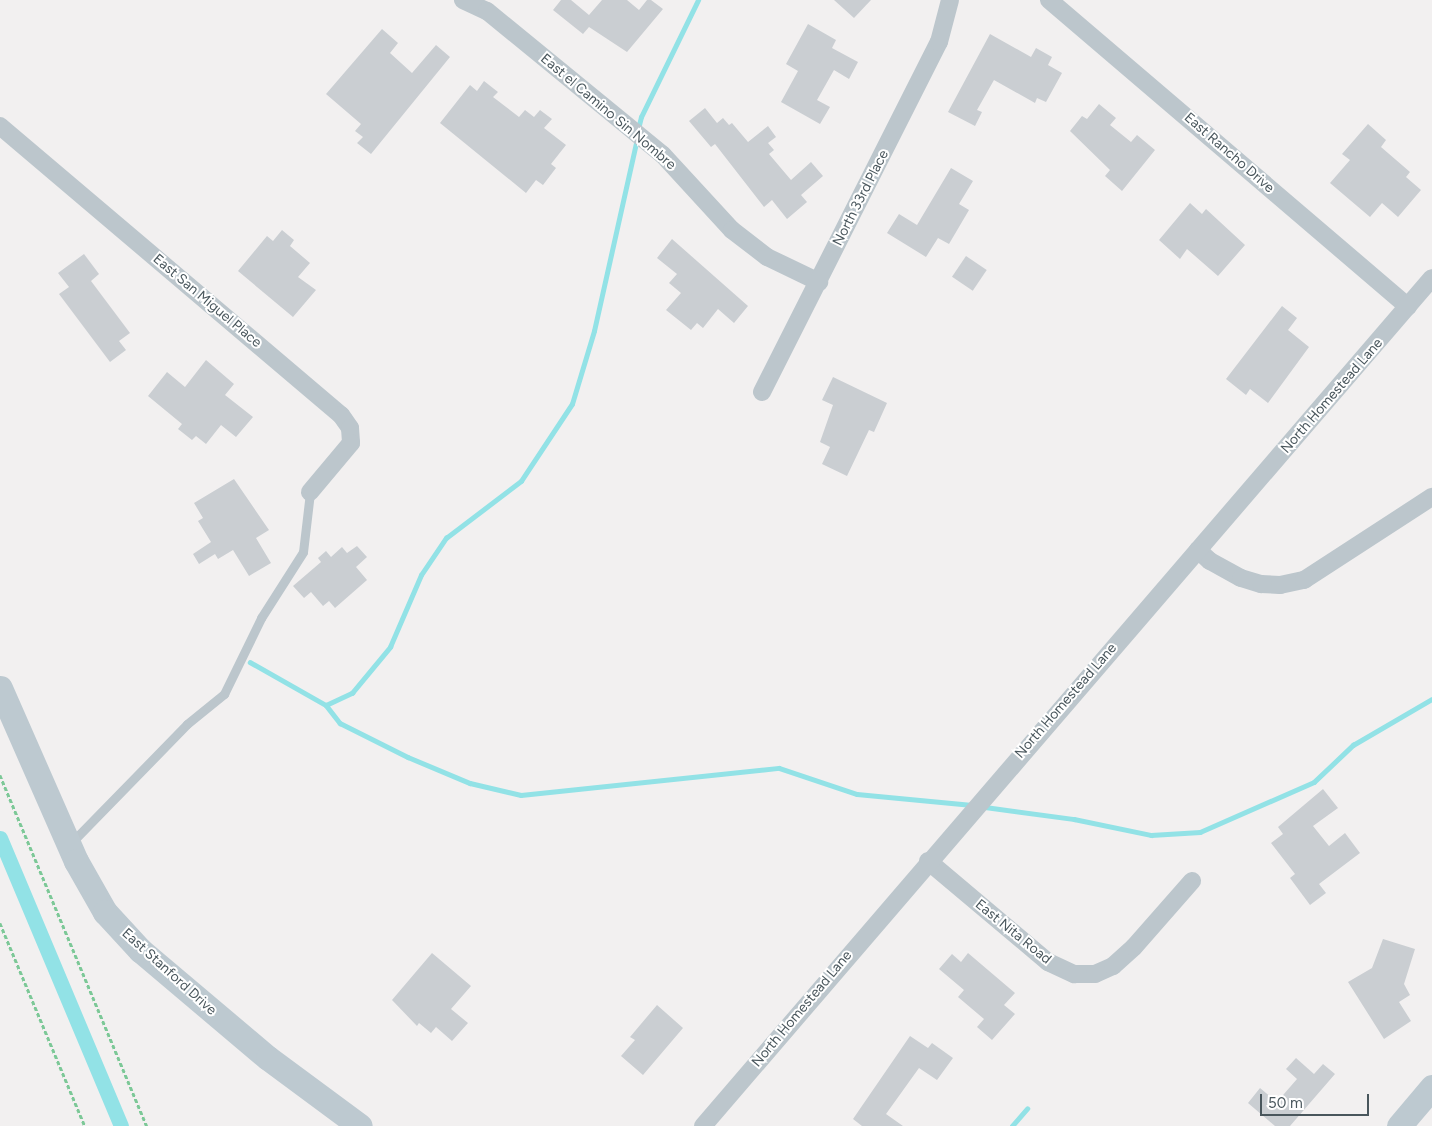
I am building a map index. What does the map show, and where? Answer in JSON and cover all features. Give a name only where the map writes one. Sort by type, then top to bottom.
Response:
[{"type":"street","name":"East el Camino Sin Nombre","points":[[463,0],[487,12],[637,133],[677,169],[732,230],[768,257],[819,282]]},
{"type":"street","name":"North 33rd Place","points":[[762,392],[819,282],[938,42],[950,0]]},
{"type":"street","name":"East Rancho Drive","points":[[1049,0],[1408,307]]},
{"type":"street","name":"East San Miguel Place","points":[[0,126],[342,416],[350,428],[351,443],[310,492]]},
{"type":"street","name":"North Homestead Lane","points":[[702,1126],[928,861],[1432,278]]},
{"type":"street","points":[[1198,550],[1226,570],[1261,584],[1280,585],[1304,580],[1432,497]]},
{"type":"street","name":"East Stanford Drive","points":[[0,688],[69,845],[105,912],[140,950],[268,1058],[360,1126]]},
{"type":"street","name":"East Nita Road","points":[[928,861],[1048,962],[1074,974],[1094,974],[1113,966],[1134,948],[1192,881]]},
{"type":"street","points":[[1399,1126],[1432,1088]]},
{"type":"lane","points":[[69,845],[188,724],[224,694],[260,618],[303,552],[310,492]]},
{"type":"path","points":[[0,775],[147,1126]]},
{"type":"path","points":[[0,923],[85,1126]]},
{"type":"building","points":[[561,0],[571,0],[589,15],[602,0],[627,0],[639,10],[647,0],[651,0],[663,9],[627,52],[589,27],[583,34],[553,10]]},
{"type":"building","points":[[834,0],[871,0],[854,18]]},
{"type":"building","points":[[808,24],[836,40],[832,48],[858,62],[849,79],[834,70],[817,100],[830,107],[820,124],[781,102],[798,71],[786,64]]},
{"type":"building","points":[[382,29],[398,43],[390,53],[412,73],[436,45],[450,57],[371,154],[357,143],[363,137],[355,131],[361,124],[326,94]]},
{"type":"building","points":[[990,34],[1031,57],[1036,48],[1052,57],[1048,65],[1062,73],[1046,102],[1037,98],[1035,103],[994,80],[977,110],[982,112],[975,126],[948,112]]},
{"type":"building","points":[[484,81],[498,92],[493,97],[519,117],[525,110],[534,117],[540,110],[552,119],[544,128],[566,145],[551,164],[556,168],[543,185],[536,180],[526,193],[440,123],[470,85],[477,91]]},
{"type":"building","points":[[1099,104],[1116,118],[1110,125],[1131,142],[1137,135],[1155,150],[1122,191],[1105,176],[1110,170],[1070,131],[1082,116],[1087,119]]},
{"type":"building","points":[[705,108],[717,123],[723,118],[729,125],[732,123],[748,142],[768,126],[776,137],[768,143],[774,150],[769,154],[791,180],[811,162],[823,176],[801,195],[807,202],[787,219],[772,200],[764,207],[715,144],[711,147],[689,121]]},
{"type":"building","points":[[1368,124],[1386,140],[1381,147],[1410,172],[1406,177],[1421,190],[1398,217],[1382,203],[1370,217],[1330,183],[1350,160],[1342,154]]},
{"type":"building","points":[[951,168],[973,181],[959,204],[969,210],[949,244],[938,238],[926,257],[887,233],[899,214],[917,225]]},
{"type":"building","points":[[1190,203],[1202,214],[1206,209],[1245,245],[1218,276],[1187,249],[1180,259],[1159,240]]},
{"type":"building","points":[[282,230],[294,240],[290,246],[310,263],[298,277],[316,290],[293,317],[238,271],[267,236],[273,241]]},
{"type":"building","points":[[672,239],[748,306],[734,323],[718,309],[703,328],[697,323],[691,330],[666,310],[681,293],[669,283],[677,274],[657,258]]},
{"type":"building","points":[[84,254],[99,274],[91,281],[130,333],[119,341],[126,350],[110,362],[59,294],[69,287],[58,273]]},
{"type":"building","points":[[966,256],[987,270],[973,291],[952,277]]},
{"type":"building","points":[[1282,306],[1297,318],[1288,330],[1309,347],[1268,403],[1250,389],[1246,395],[1226,379]]},
{"type":"building","points":[[206,360],[234,384],[225,395],[253,417],[236,437],[221,425],[206,444],[196,436],[192,440],[178,429],[182,424],[148,396],[167,372],[185,387]]},
{"type":"building","points":[[833,377],[887,403],[874,432],[869,430],[847,476],[822,464],[830,447],[820,442],[833,405],[822,400]]},
{"type":"building","points":[[234,479],[269,530],[256,538],[271,563],[249,576],[233,550],[218,559],[215,554],[199,564],[193,554],[211,542],[198,521],[203,518],[194,503]]},
{"type":"building","points":[[357,546],[367,557],[356,567],[367,580],[335,608],[329,601],[323,606],[311,592],[304,598],[293,586],[321,562],[318,558],[326,551],[331,557],[342,547],[347,553]]},
{"type":"building","points":[[1323,789],[1338,808],[1313,826],[1329,846],[1345,833],[1360,853],[1319,884],[1326,893],[1310,905],[1290,878],[1295,874],[1271,843],[1283,834],[1278,827]]},
{"type":"building","points":[[1383,939],[1415,949],[1404,984],[1410,995],[1399,1002],[1411,1021],[1384,1039],[1348,982],[1372,968]]},
{"type":"building","points":[[432,953],[471,986],[451,1009],[468,1023],[452,1041],[436,1027],[431,1033],[419,1023],[417,1026],[392,1000]]},
{"type":"building","points":[[968,953],[1015,993],[1004,1005],[1015,1014],[992,1040],[977,1027],[984,1019],[958,997],[964,990],[939,969],[952,954],[961,962]]},
{"type":"building","points":[[657,1005],[683,1028],[643,1075],[621,1056],[635,1040],[630,1037]]},
{"type":"building","points":[[910,1036],[928,1048],[932,1043],[953,1058],[937,1080],[919,1068],[886,1114],[903,1126],[862,1126],[853,1119]]},
{"type":"building","points":[[1296,1058],[1314,1074],[1323,1064],[1335,1074],[1290,1126],[1275,1126],[1248,1103],[1260,1088],[1277,1102],[1297,1079],[1286,1069]]},
{"type":"waterway","points":[[638,129],[641,117],[698,0]]},
{"type":"waterway","points":[[326,705],[352,693],[390,647],[421,575],[446,538],[521,481],[572,404],[594,331],[637,139]]},
{"type":"waterway","points":[[250,662],[326,705],[340,723],[408,757],[470,783],[521,795],[779,768],[857,794],[974,805]]},
{"type":"waterway","points":[[985,807],[1074,819],[1151,835],[1200,832],[1314,782],[1353,745],[1432,699]]},
{"type":"waterway","points":[[0,838],[121,1126]]},
{"type":"waterway","points":[[1012,1126],[1027,1109]]}]
